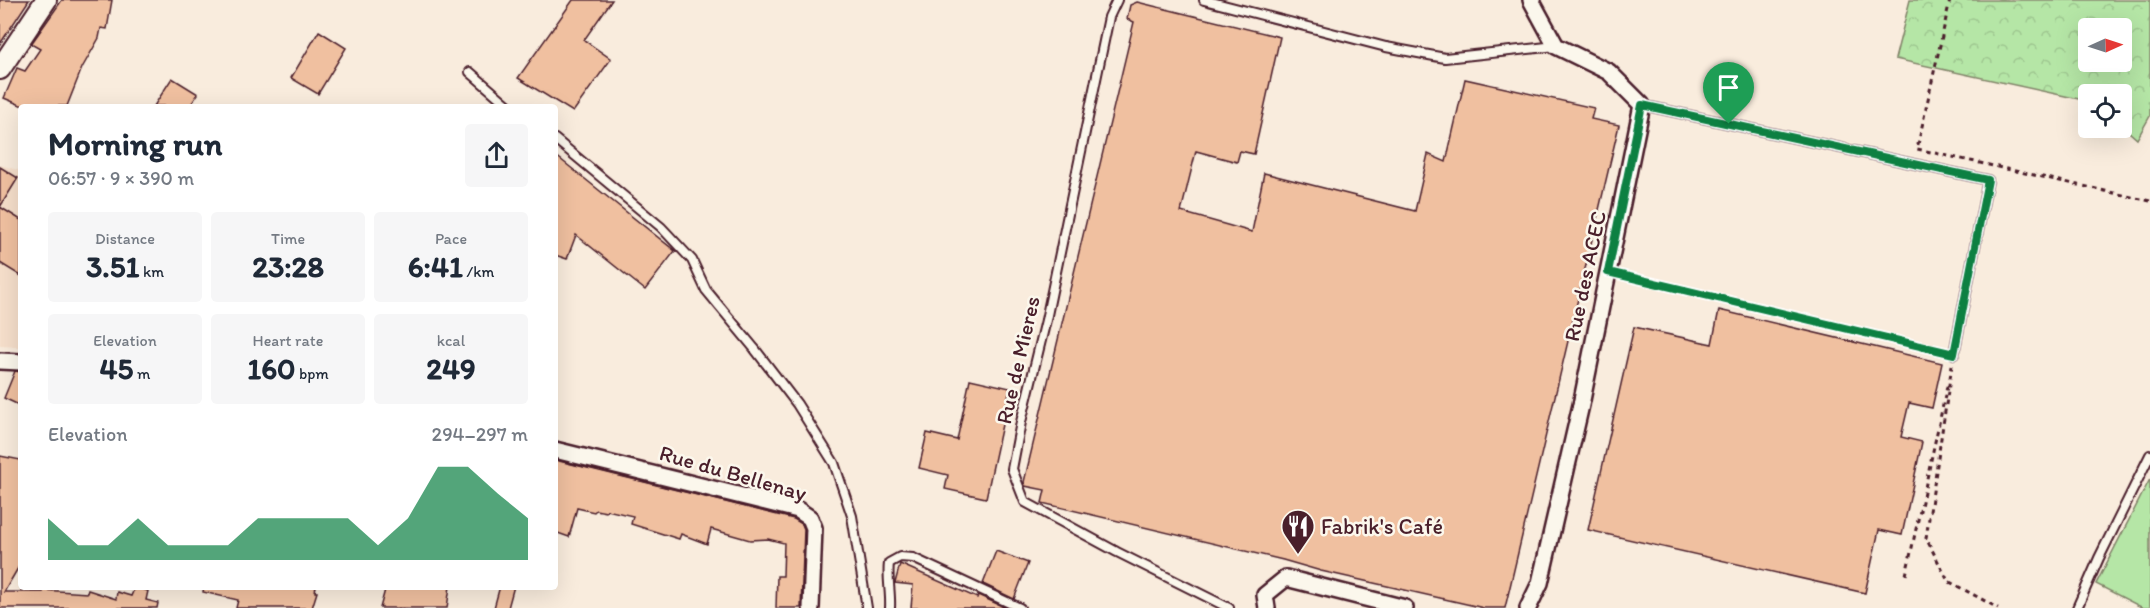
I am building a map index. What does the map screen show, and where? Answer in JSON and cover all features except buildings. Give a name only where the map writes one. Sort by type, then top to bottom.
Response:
[{"type":"street","points":[[0,69],[46,0]]},
{"type":"street","points":[[1531,0],[1557,46],[1609,72],[1642,105]]},
{"type":"street","name":"Rue des ACEC","points":[[1528,608],[1540,583],[1581,405],[1642,105]]},
{"type":"street","points":[[0,361],[18,362]]},
{"type":"street","name":"Rue du Bellenay","points":[[558,451],[798,510],[810,518],[814,528],[812,608]]},
{"type":"street","points":[[1266,608],[1265,596],[1286,578],[1405,608]]},
{"type":"lane","name":"Rue de Mieres","points":[[1118,0],[1109,17],[1046,320],[1012,469],[1025,502],[1117,552],[1229,608]]},
{"type":"lane","points":[[1204,0],[1386,47],[1445,58],[1557,46]]},
{"type":"lane","points":[[470,72],[506,104]]},
{"type":"lane","points":[[1642,105],[1988,180],[1954,354]]},
{"type":"lane","points":[[558,141],[661,227],[692,260],[706,290],[797,404],[834,463],[852,516],[867,608]]},
{"type":"lane","points":[[2077,608],[2150,455]]},
{"type":"lane","points":[[890,608],[889,563],[900,557],[913,558],[1020,608]]},
{"type":"path","points":[[1950,0],[1917,148],[2150,201]]},
{"type":"path","points":[[1608,272],[1954,354]]},
{"type":"path","points":[[1905,575],[1954,354]]},
{"type":"path","points":[[1954,354],[1926,538],[1948,581],[1998,608]]},
{"type":"shaded area","points":[[0,165],[18,170],[18,347],[0,346]]},
{"type":"green space","points":[[1910,0],[2150,0],[2150,116],[2137,139],[2132,135],[2132,84],[2078,84],[2078,99],[1895,59]]},
{"type":"green space","points":[[2150,479],[2150,608],[2143,608],[2096,584]]},
{"type":"place","name":"Fabrik's Café","points":[[1298,555]]},
{"type":"route","points":[[1642,105],[1729,124],[1988,180],[1954,354],[1608,272],[1642,105]]}]
